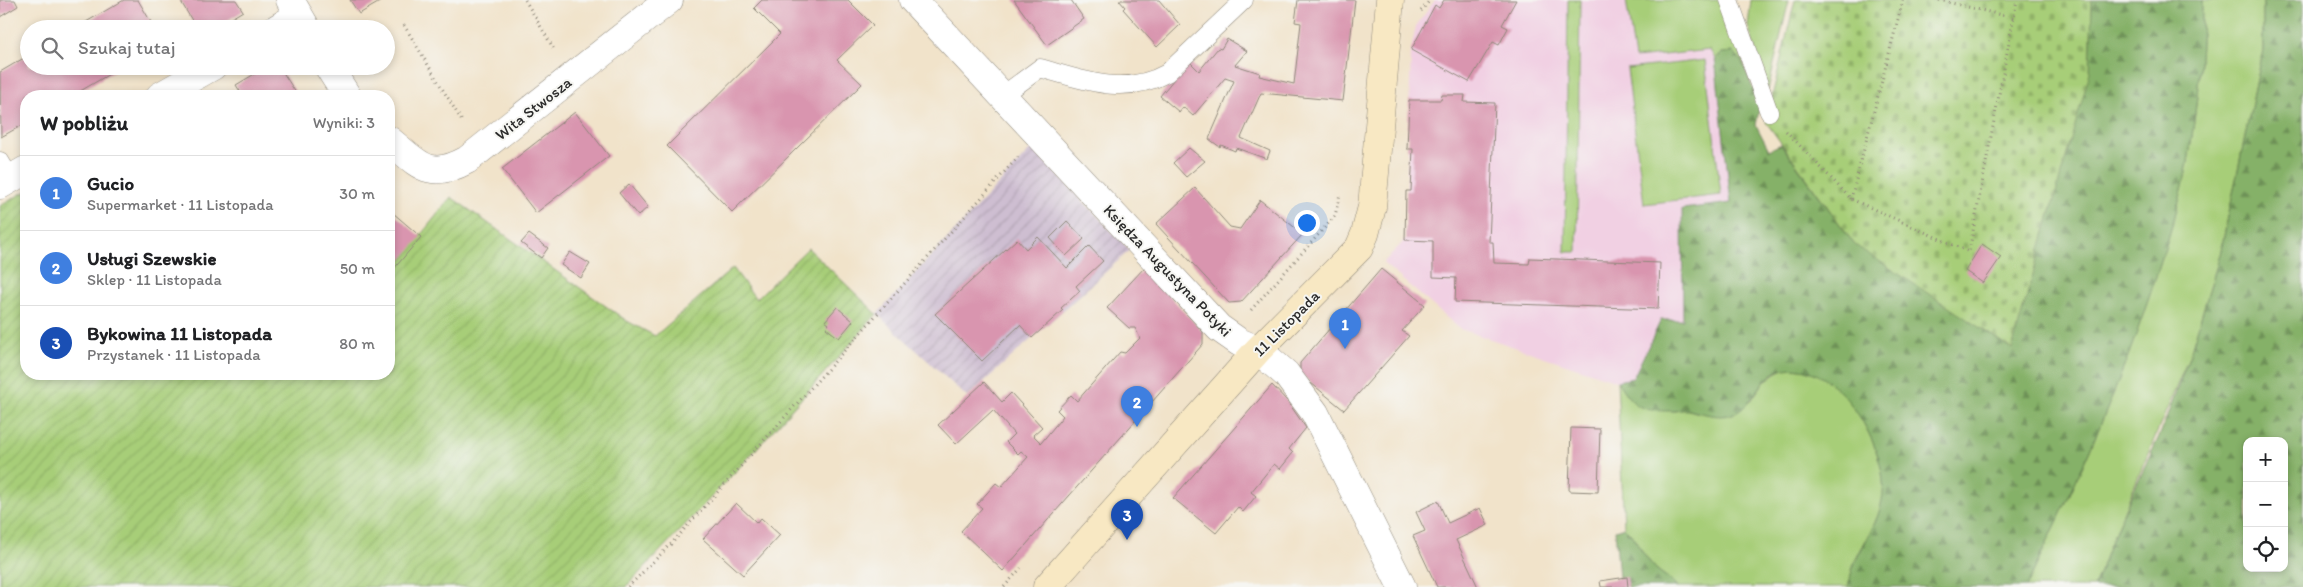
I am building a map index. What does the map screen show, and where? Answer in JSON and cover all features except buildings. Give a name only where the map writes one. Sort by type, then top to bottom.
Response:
[{"type":"street","name":"Wita Stwosza","points":[[395,145],[420,164],[434,171],[452,168],[467,160],[669,0]]},
{"type":"street","name":"Księdza Augustyna Potyki","points":[[913,0],[1220,328],[1239,342],[1258,350],[1286,374],[1315,413],[1402,587]]},
{"type":"street","name":"11 Listopada","points":[[1047,587],[1258,350],[1345,265],[1359,248],[1365,234],[1372,206],[1390,0]]},
{"type":"street","points":[[171,90],[198,75]]},
{"type":"street","points":[[334,75],[343,90]]},
{"type":"lane","points":[[1002,96],[1040,68],[1095,83],[1119,86],[1152,81],[1167,73],[1244,0]]},
{"type":"lane","points":[[1729,0],[1769,112]]},
{"type":"path","points":[[525,0],[558,55]]},
{"type":"path","points":[[1851,199],[1903,0]]},
{"type":"path","points":[[1939,0],[2014,18]]},
{"type":"path","points":[[1769,112],[1851,199],[1969,252],[2017,0]]},
{"type":"path","points":[[404,25],[462,122]]},
{"type":"path","points":[[628,587],[671,544],[1022,152]]},
{"type":"path","points":[[1245,312],[1252,309],[1335,216],[1342,187]]},
{"type":"shaded area","points":[[1435,0],[1626,0],[1635,58],[1710,50],[1715,59],[1731,204],[1682,209],[1683,320],[1661,320],[1633,378],[1617,381],[1460,329],[1383,263],[1405,240],[1411,50],[1416,26]]},
{"type":"shaded area","points":[[1032,148],[1130,250],[967,397],[877,314]]},
{"type":"green space","points":[[1568,0],[1580,0],[1577,252],[1565,252]]},
{"type":"green space","points":[[1626,0],[1721,0],[1747,71],[1722,53],[1715,59],[1710,50],[1635,58]]},
{"type":"green space","points":[[1751,0],[1789,0],[1768,90],[1748,26]]},
{"type":"green space","points":[[1795,0],[2092,0],[2090,72],[2012,349],[1855,245],[1766,122]]},
{"type":"green space","points":[[2092,0],[2202,0],[2196,102],[2185,176],[2174,219],[2143,316],[2097,434],[2026,587],[1848,587],[1855,562],[1878,516],[1882,500],[1883,481],[1879,459],[1870,436],[1858,413],[1842,394],[1824,379],[1805,370],[1785,369],[1777,371],[1765,381],[1751,400],[1739,411],[1720,416],[1686,410],[1662,411],[1643,408],[1631,400],[1617,381],[1633,378],[1661,320],[1683,320],[1682,209],[1731,203],[1715,59],[1722,53],[1733,52],[1741,60],[1760,105],[1756,125],[1769,150],[1781,144],[1855,245],[2090,72]]},
{"type":"green space","points":[[2202,0],[2263,0],[2263,51],[2220,255],[2189,357],[2117,527],[2094,587],[2026,587],[2080,472],[2113,395],[2143,316],[2174,219],[2188,162],[2194,122],[2200,61]]},
{"type":"green space","points":[[2263,0],[2303,0],[2303,587],[2094,587],[2117,527],[2161,432],[2189,357],[2220,255],[2263,51]]},
{"type":"green space","points":[[1705,60],[1721,195],[1644,204],[1627,69]]},
{"type":"green space","points":[[20,194],[20,380],[395,380],[395,267],[451,197],[627,321],[655,336],[733,268],[756,299],[808,248],[877,314],[750,456],[626,587],[0,587],[0,206]]},
{"type":"green space","points":[[1787,368],[1813,371],[1827,379],[1841,391],[1854,407],[1865,426],[1874,445],[1880,465],[1884,483],[1881,507],[1875,523],[1855,561],[1848,587],[1677,587],[1651,564],[1624,527],[1617,381],[1630,399],[1674,411],[1686,409],[1699,413],[1751,401],[1766,381],[1775,373]]},
{"type":"green space","points":[[1624,527],[1651,564],[1677,587],[1628,587],[1627,578],[1619,578],[1615,530]]},
{"type":"place","name":"Gucio","points":[[1345,349]]},
{"type":"place","name":"Usługi Szewskie","points":[[1137,427]]},
{"type":"place","name":"Bykowina 11 Listopada","points":[[1127,540]]}]
